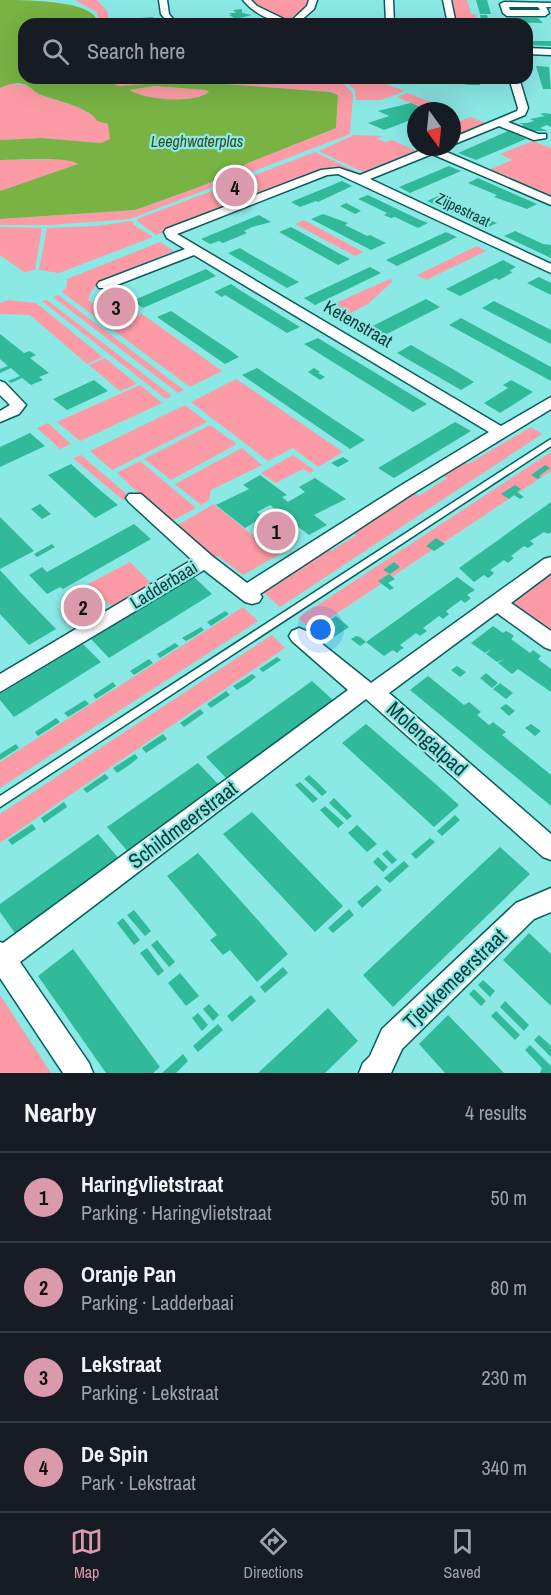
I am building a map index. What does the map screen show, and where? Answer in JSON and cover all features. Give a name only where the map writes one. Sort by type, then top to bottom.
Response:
[{"type":"street","points":[[163,0],[165,14],[168,18]]},
{"type":"street","points":[[247,0],[254,8],[276,18]]},
{"type":"street","points":[[298,18],[311,8],[313,0]]},
{"type":"street","points":[[389,0],[390,18]]},
{"type":"street","points":[[447,0],[451,18]]},
{"type":"street","points":[[541,5],[551,5]]},
{"type":"street","points":[[533,51],[551,52]]},
{"type":"street","points":[[461,138],[523,111],[516,84]]},
{"type":"street","points":[[495,124],[538,138],[542,136]]},
{"type":"street","points":[[360,179],[416,156]]},
{"type":"street","points":[[453,156],[551,201]]},
{"type":"street","name":"Zijpestraat","points":[[195,250],[171,235],[170,232],[325,172],[339,171],[551,269]]},
{"type":"street","points":[[104,285],[195,250]]},
{"type":"street","name":"Ketenstraat","points":[[195,250],[500,432]]},
{"type":"street","points":[[0,386],[18,405],[13,411],[0,417]]},
{"type":"street","points":[[135,498],[205,561],[249,595],[406,490],[551,402]]},
{"type":"street","name":"Ladderbaai","points":[[0,684],[205,561]]},
{"type":"street","name":"Schildmeerstraat","points":[[2,957],[369,691],[551,564]]},
{"type":"street","points":[[498,603],[551,642]]},
{"type":"street","name":"Molengatpad","points":[[299,636],[369,691],[551,849]]},
{"type":"street","name":"Tjeukemeerstraat","points":[[373,1073],[380,1066],[392,1039],[398,1033],[525,910],[551,900]]},
{"type":"street","points":[[2,957],[79,1073]]},
{"type":"lane","points":[[0,802],[551,442]]},
{"type":"shaded area","points":[[75,0],[97,0],[108,12],[108,18],[97,18],[97,12]]},
{"type":"shaded area","points":[[250,0],[311,0],[310,6],[295,18],[279,18],[257,7]]},
{"type":"shaded area","points":[[450,0],[467,0],[471,14],[475,14],[476,18],[456,18],[453,15]]},
{"type":"shaded area","points":[[10,84],[26,85],[41,95],[81,108],[109,124],[111,139],[101,143],[41,138],[0,140],[0,88]]},
{"type":"shaded area","points":[[115,84],[159,84],[119,86]]},
{"type":"shaded area","points":[[225,84],[344,84],[353,94],[350,134],[130,219],[50,225],[0,225],[0,219],[135,210],[199,187],[226,176],[247,163],[336,128],[338,95],[330,92]]},
{"type":"shaded area","points":[[348,84],[387,84],[405,91],[381,100],[356,100],[355,90]]},
{"type":"shaded area","points":[[155,86],[209,92],[192,98],[169,99],[146,96],[129,90]]},
{"type":"shaded area","points":[[408,93],[430,102],[409,102],[397,97]]},
{"type":"shaded area","points":[[471,117],[488,124],[461,135],[461,121]]},
{"type":"shaded area","points":[[354,135],[382,136],[377,139],[386,142],[392,140],[407,147],[409,156],[367,174],[319,151]]},
{"type":"shaded area","points":[[533,141],[551,148],[551,197],[489,170],[512,160],[500,154]]},
{"type":"shaded area","points":[[315,152],[363,175],[334,166],[262,193],[240,181]]},
{"type":"shaded area","points":[[0,160],[72,160],[79,164],[0,191]]},
{"type":"shaded area","points":[[220,188],[245,201],[156,235],[137,221],[137,219]]},
{"type":"shaded area","points":[[304,220],[363,252],[355,256],[295,224]]},
{"type":"shaded area","points":[[132,221],[134,225],[153,237],[59,273],[39,270],[47,228],[96,226]]},
{"type":"shaded area","points":[[0,227],[42,228],[35,270],[24,272],[0,255]]},
{"type":"shaded area","points":[[160,242],[174,251],[100,281],[88,300],[119,324],[142,314],[222,371],[190,387],[62,292],[67,286],[67,279]]},
{"type":"shaded area","points":[[477,246],[486,251],[426,280],[417,275]]},
{"type":"shaded area","points":[[390,279],[393,281],[368,304],[349,314],[341,309],[329,314],[322,309]]},
{"type":"shaded area","points":[[58,295],[184,390],[178,393],[53,297]]},
{"type":"shaded area","points":[[8,300],[36,303],[103,357],[87,364],[30,315],[0,314],[0,303]]},
{"type":"shaded area","points":[[47,300],[172,396],[166,399],[42,301]]},
{"type":"shaded area","points":[[105,358],[137,384],[120,391],[89,365]]},
{"type":"shaded area","points":[[236,379],[343,452],[318,467],[293,448],[268,461],[191,402]]},
{"type":"shaded area","points":[[140,385],[162,403],[80,441],[57,422]]},
{"type":"shaded area","points":[[185,405],[207,422],[112,470],[90,451]]},
{"type":"shaded area","points":[[48,423],[71,444],[60,449],[37,428]]},
{"type":"shaded area","points":[[210,425],[237,444],[171,480],[144,459]]},
{"type":"shaded area","points":[[531,427],[542,434],[280,607],[264,593],[263,590],[328,549],[331,551],[356,535],[354,532],[414,493],[419,496],[447,478],[442,475],[462,461],[468,464]]},
{"type":"shaded area","points":[[242,448],[262,465],[211,490],[209,500],[201,505],[175,484]]},
{"type":"shaded area","points":[[551,452],[551,471],[312,630],[298,618]]},
{"type":"shaded area","points":[[81,455],[129,496],[123,500],[73,458]]},
{"type":"shaded area","points":[[293,455],[314,470],[310,473],[303,469],[276,483],[261,473]]},
{"type":"shaded area","points":[[140,461],[196,508],[170,522],[117,473]]},
{"type":"shaded area","points":[[214,504],[275,553],[287,546],[289,549],[243,575],[218,556],[213,559],[176,526]]},
{"type":"shaded area","points":[[130,562],[154,586],[114,609],[88,584]]},
{"type":"shaded area","points":[[551,572],[551,637],[507,605]]},
{"type":"shaded area","points":[[243,607],[258,621],[0,788],[0,762]]},
{"type":"shaded area","points":[[272,635],[285,648],[0,843],[0,814]]},
{"type":"shaded area","points":[[0,995],[51,1073],[0,1073]]},
{"type":"water","name":"Leeghwaterplas","points":[[0,0],[67,4],[90,12],[96,18],[18,18],[18,84],[0,88]]},
{"type":"water","name":"Leeghwaterplas","points":[[23,84],[114,84],[119,86],[225,84],[330,92],[338,95],[336,128],[248,163],[226,176],[135,210],[0,219],[0,191],[78,164],[54,159],[0,160],[0,140],[41,138],[101,143],[110,139],[108,124],[97,121],[87,111],[39,94]],"holes":[[[155,86],[209,92],[192,98],[169,99],[146,96],[129,90]]]},
{"type":"building","points":[[476,0],[487,0],[491,14],[480,14]]},
{"type":"building","points":[[242,9],[242,13],[252,15],[234,18],[229,15],[232,15],[229,13],[236,13],[233,10]]},
{"type":"building","points":[[533,18],[538,18],[543,23],[533,23]]},
{"type":"building","points":[[533,41],[551,41],[551,46],[533,45]]},
{"type":"building","points":[[536,66],[549,67],[551,89],[543,89]]},
{"type":"building","points":[[407,104],[407,121],[384,130],[368,123],[389,116],[378,111]]},
{"type":"building","points":[[540,114],[551,114],[551,127],[547,125],[540,128],[548,131],[532,131],[520,127],[524,125],[519,123],[534,121],[530,119],[545,116]]},
{"type":"building","points":[[508,131],[526,139],[476,160],[461,154],[461,152]]},
{"type":"building","points":[[449,166],[461,171],[410,193],[399,187]]},
{"type":"building","points":[[478,178],[537,204],[527,209],[494,197],[497,195],[468,183]]},
{"type":"building","points":[[342,181],[352,186],[318,202],[300,207],[291,202]]},
{"type":"building","points":[[368,195],[428,223],[418,228],[395,217],[384,215],[387,213],[358,199]]},
{"type":"building","points":[[440,195],[455,201],[452,203],[477,211],[474,213],[497,223],[486,228],[427,201]]},
{"type":"building","points":[[346,203],[361,211],[355,214],[340,206]]},
{"type":"building","points":[[323,214],[348,223],[345,225],[386,243],[371,250],[311,219]]},
{"type":"building","points":[[259,215],[271,222],[252,227],[244,231],[247,233],[223,243],[219,241],[210,244],[201,239]]},
{"type":"building","points":[[291,227],[350,259],[338,265],[279,232]]},
{"type":"building","points":[[515,231],[543,244],[551,245],[551,258],[504,236]]},
{"type":"building","points":[[446,232],[457,237],[397,266],[386,260]]},
{"type":"building","points":[[240,248],[299,282],[287,288],[228,253]]},
{"type":"building","points":[[503,260],[516,267],[509,271],[513,272],[499,280],[496,278],[460,296],[446,289]]},
{"type":"building","points":[[370,267],[381,273],[315,305],[304,298]]},
{"type":"building","points":[[206,269],[216,276],[143,308],[132,301]]},
{"type":"building","points":[[539,277],[551,283],[551,295],[527,283]]},
{"type":"building","points":[[231,284],[300,327],[287,333],[225,295],[222,297],[214,292]]},
{"type":"building","points":[[426,299],[440,307],[377,339],[363,331]]},
{"type":"building","points":[[494,301],[551,330],[551,344],[482,308]]},
{"type":"building","points":[[171,311],[239,357],[225,364],[157,317]]},
{"type":"building","points":[[461,318],[551,367],[551,381],[449,325]]},
{"type":"building","points":[[0,334],[24,353],[30,351],[36,355],[30,358],[49,373],[39,377],[43,380],[31,385],[22,378],[11,383],[8,381],[20,376],[11,368],[0,373],[0,369],[8,366],[0,359]]},
{"type":"building","points":[[318,338],[427,404],[413,412],[304,344]]},
{"type":"building","points":[[411,345],[474,382],[461,390],[397,353]]},
{"type":"building","points":[[257,368],[365,440],[350,449],[242,375]]},
{"type":"building","points":[[314,368],[325,377],[320,380],[308,372]]},
{"type":"building","points":[[94,380],[108,391],[67,410],[53,399]]},
{"type":"building","points":[[511,380],[533,392],[500,413],[484,403],[508,388],[503,385]]},
{"type":"building","points":[[455,422],[471,431],[394,478],[378,468]]},
{"type":"building","points":[[30,433],[45,446],[0,467],[0,447]]},
{"type":"building","points":[[343,457],[349,461],[338,467],[331,463]]},
{"type":"building","points":[[71,464],[118,505],[95,518],[48,475]]},
{"type":"building","points":[[545,465],[550,468],[539,476],[541,477],[538,479],[531,475]]},
{"type":"building","points":[[260,475],[287,495],[282,497],[288,502],[305,492],[299,487],[315,478],[346,499],[314,515],[327,525],[309,535],[270,505],[257,512],[263,517],[245,528],[216,505],[249,489],[243,485]]},
{"type":"building","points":[[515,485],[521,489],[517,492],[524,497],[520,499],[514,495],[509,499],[501,494]]},
{"type":"building","points":[[551,502],[551,532],[548,534],[544,532],[530,541],[534,544],[528,548],[524,546],[511,556],[514,558],[508,563],[504,560],[490,570],[494,573],[491,576],[488,578],[484,575],[474,582],[459,568]]},
{"type":"building","points":[[40,504],[51,514],[42,519],[31,509]]},
{"type":"building","points":[[0,517],[34,551],[0,569]]},
{"type":"building","points":[[134,524],[151,539],[63,589],[60,587],[47,594],[29,575],[42,567],[47,572]]},
{"type":"building","points":[[436,538],[445,544],[434,551],[426,546]]},
{"type":"building","points":[[52,544],[55,547],[37,557],[34,554]]},
{"type":"building","points":[[394,562],[400,567],[390,574],[383,570]]},
{"type":"building","points":[[0,570],[56,629],[29,645],[0,614]]},
{"type":"building","points":[[389,574],[395,579],[388,583],[394,588],[390,590],[378,581]]},
{"type":"building","points":[[194,577],[212,594],[109,658],[91,639]]},
{"type":"building","points":[[457,577],[475,590],[467,595],[471,598],[465,603],[461,600],[446,611],[449,614],[443,619],[439,616],[423,628],[427,631],[420,636],[416,633],[400,645],[404,648],[397,653],[393,650],[384,656],[366,642]]},
{"type":"building","points":[[225,611],[229,614],[211,626],[207,622]]},
{"type":"building","points":[[336,616],[349,627],[334,637],[321,626]]},
{"type":"building","points":[[493,626],[503,633],[506,631],[510,633],[514,636],[511,639],[530,653],[533,650],[541,656],[538,659],[551,669],[551,692],[518,669],[512,674],[498,663],[504,659],[497,662],[486,654],[491,649],[485,653],[471,643]]},
{"type":"building","points":[[201,627],[204,630],[195,636],[186,641],[182,638]]},
{"type":"building","points":[[356,636],[366,642],[360,646],[351,639]]},
{"type":"building","points":[[175,643],[179,646],[160,658],[157,654]]},
{"type":"building","points":[[83,644],[101,662],[14,717],[0,700],[0,694]]},
{"type":"building","points":[[277,657],[281,660],[263,672],[259,669]]},
{"type":"building","points":[[149,659],[153,663],[134,675],[130,671]]},
{"type":"building","points":[[457,666],[466,672],[460,677],[451,670]]},
{"type":"building","points":[[486,673],[498,683],[492,688],[480,678]]},
{"type":"building","points":[[252,674],[256,677],[247,684],[237,690],[233,686]]},
{"type":"building","points":[[428,676],[464,705],[469,702],[481,712],[477,715],[489,725],[493,722],[506,732],[502,735],[551,775],[551,806],[410,690]]},
{"type":"building","points":[[312,681],[334,701],[228,780],[206,757]]},
{"type":"building","points":[[113,682],[116,686],[96,699],[93,695]]},
{"type":"building","points":[[500,683],[513,693],[506,699],[493,689]]},
{"type":"building","points":[[226,691],[230,695],[211,708],[207,704]]},
{"type":"building","points":[[85,700],[89,704],[78,711],[68,717],[64,713]]},
{"type":"building","points":[[506,704],[515,711],[509,716],[500,708]]},
{"type":"building","points":[[200,709],[204,713],[184,727],[180,723]]},
{"type":"building","points":[[56,718],[60,722],[38,736],[35,732]]},
{"type":"building","points":[[366,724],[459,805],[434,827],[342,743]]},
{"type":"building","points":[[531,724],[541,731],[535,736],[525,728]]},
{"type":"building","points":[[163,734],[167,739],[146,753],[142,748]]},
{"type":"building","points":[[16,744],[19,748],[0,760],[0,754]]},
{"type":"building","points":[[135,754],[138,758],[117,773],[113,768]]},
{"type":"building","points":[[198,763],[220,786],[129,853],[107,827]]},
{"type":"building","points":[[105,774],[109,778],[87,793],[83,789]]},
{"type":"building","points":[[309,775],[327,792],[322,796],[304,779]]},
{"type":"building","points":[[300,782],[318,799],[313,803],[295,785]]},
{"type":"building","points":[[334,798],[352,816],[347,820],[329,803]]},
{"type":"building","points":[[64,802],[67,807],[44,823],[41,818]]},
{"type":"building","points":[[325,806],[344,823],[338,828],[320,810]]},
{"type":"building","points":[[252,812],[343,906],[315,932],[223,834]]},
{"type":"building","points":[[455,815],[460,820],[442,836],[437,831]]},
{"type":"building","points":[[32,824],[36,829],[12,845],[8,840]]},
{"type":"building","points":[[357,825],[377,844],[367,852],[348,833]]},
{"type":"building","points":[[98,834],[120,860],[17,936],[0,912],[0,904]]},
{"type":"building","points":[[430,838],[435,842],[416,859],[411,854]]},
{"type":"building","points":[[500,847],[530,874],[393,1007],[363,975]]},
{"type":"building","points":[[387,850],[397,860],[392,864],[382,854]]},
{"type":"building","points":[[198,853],[288,954],[257,982],[230,950],[223,955],[210,940],[217,935],[167,876]]},
{"type":"building","points":[[378,857],[388,867],[383,872],[373,862]]},
{"type":"building","points":[[404,861],[409,866],[390,883],[384,878]]},
{"type":"building","points":[[377,885],[382,890],[362,908],[357,902]]},
{"type":"building","points":[[349,909],[354,915],[333,933],[328,928]]},
{"type":"building","points":[[134,910],[151,931],[145,936],[127,915]]},
{"type":"building","points":[[123,918],[140,940],[134,945],[117,923]]},
{"type":"building","points":[[529,933],[551,954],[551,1006],[503,960]]},
{"type":"building","points":[[157,940],[175,962],[169,967],[151,945]]},
{"type":"building","points":[[147,948],[164,971],[158,976],[140,953]]},
{"type":"building","points":[[73,949],[160,1067],[153,1073],[106,1073],[38,976]]},
{"type":"building","points":[[283,967],[288,973],[265,993],[260,987]]},
{"type":"building","points":[[180,973],[199,996],[186,1006],[168,983]]},
{"type":"building","points":[[483,980],[495,991],[490,997],[478,985]]},
{"type":"building","points":[[474,989],[486,1001],[481,1006],[469,994]]},
{"type":"building","points":[[251,995],[256,1001],[232,1022],[227,1016]]},
{"type":"building","points":[[505,1001],[529,1025],[524,1031],[500,1007]]},
{"type":"building","points":[[209,1004],[219,1015],[213,1021],[203,1009]]},
{"type":"building","points":[[328,1008],[358,1041],[325,1073],[258,1073]]},
{"type":"building","points":[[496,1011],[520,1035],[515,1040],[491,1016]]},
{"type":"building","points":[[198,1013],[208,1025],[202,1031],[192,1018]]},
{"type":"building","points":[[448,1015],[504,1073],[445,1073],[419,1044]]},
{"type":"building","points":[[218,1024],[223,1030],[198,1052],[193,1046]]},
{"type":"building","points":[[539,1035],[551,1046],[551,1057],[534,1040]]},
{"type":"building","points":[[530,1045],[551,1066],[551,1073],[540,1073],[542,1068],[525,1050]]},
{"type":"building","points":[[183,1054],[188,1061],[176,1073],[162,1073]]},
{"type":"place","name":"De Spin","points":[[235,187]]},
{"type":"place","name":"Lekstraat","points":[[116,307]]},
{"type":"place","name":"Haringvlietstraat","points":[[276,531]]},
{"type":"place","name":"Oranje Pan","points":[[83,607]]}]
